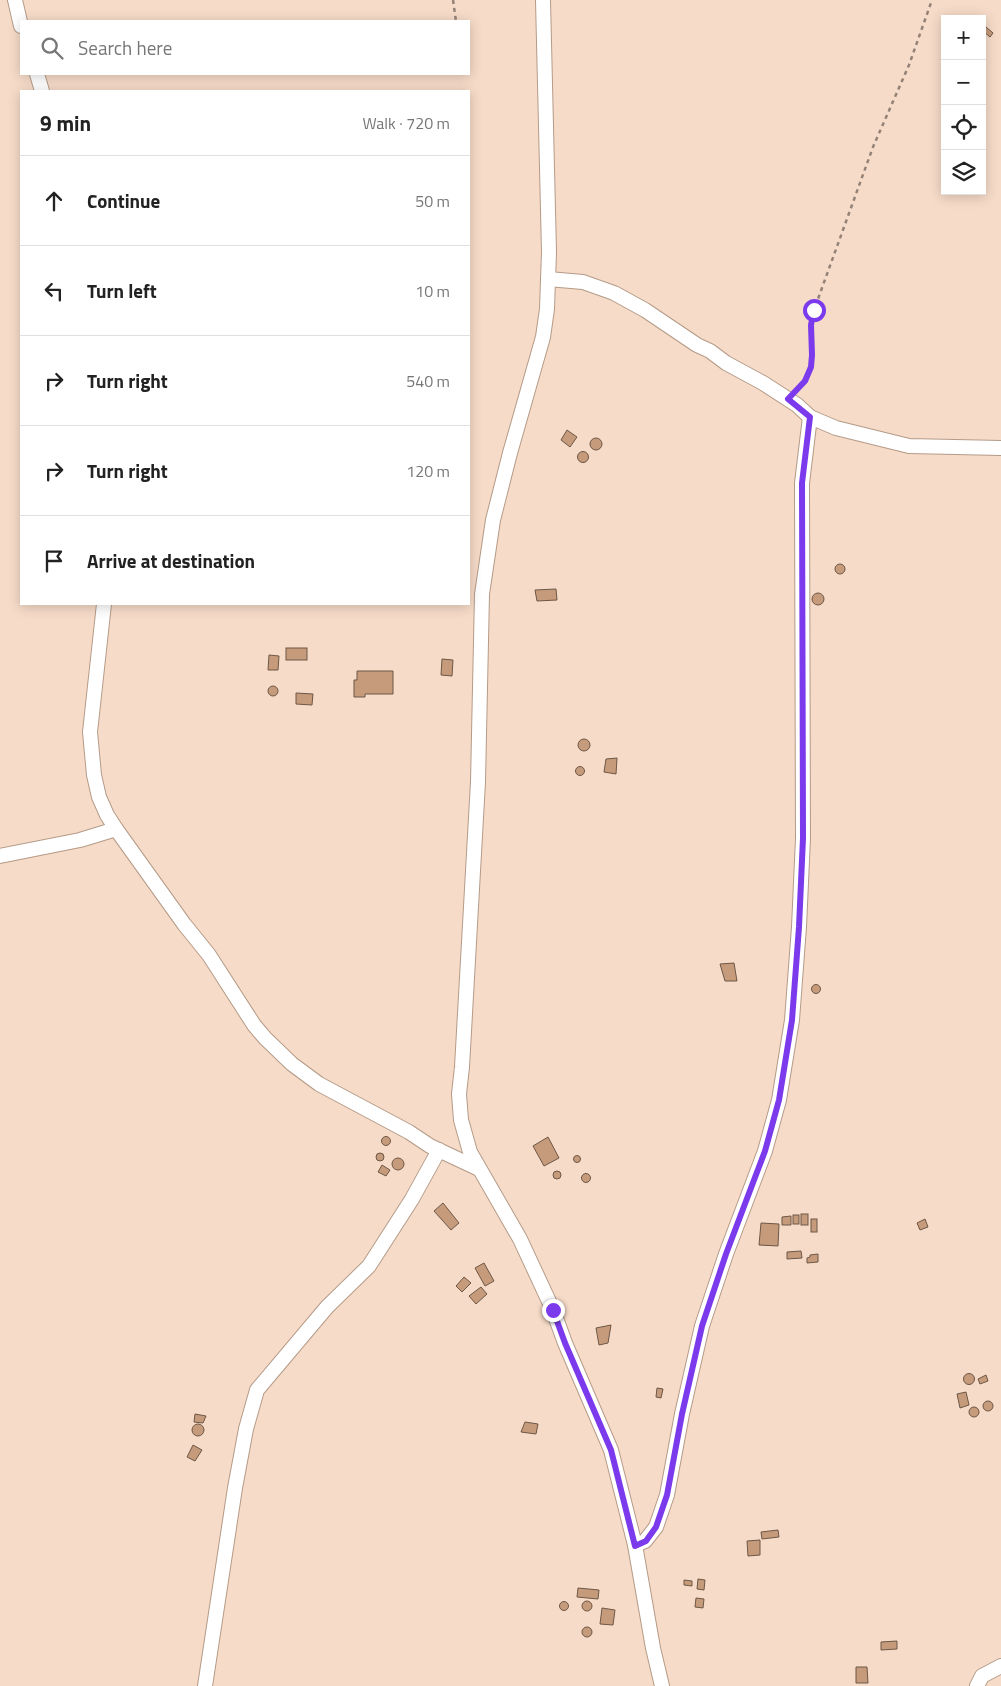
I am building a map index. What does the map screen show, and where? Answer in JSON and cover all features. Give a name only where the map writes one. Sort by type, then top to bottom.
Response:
[{"type":"street","points":[[15,0],[20,22]]},
{"type":"street","points":[[543,0],[548,279],[543,338],[493,520],[482,594],[478,782],[459,1094],[461,1120],[470,1152],[520,1239],[553,1310],[565,1343],[608,1442],[635,1546],[653,1648],[662,1686]]},
{"type":"street","points":[[37,75],[42,90]]},
{"type":"street","points":[[548,279],[583,282],[614,293],[646,310],[726,363],[763,383],[788,399],[810,417],[836,428],[909,446],[1001,448]]},
{"type":"street","points":[[635,1546],[646,1541],[656,1527],[667,1495],[682,1414],[702,1326],[726,1254],[765,1151],[779,1100],[792,1020],[803,838],[802,483],[810,417]]},
{"type":"street","points":[[104,605],[90,732],[94,775],[99,797],[107,816],[184,924],[209,954],[254,1025],[292,1064],[319,1084],[439,1150],[480,1169]]},
{"type":"street","points":[[0,856],[80,840],[116,829]]},
{"type":"street","points":[[205,1686],[237,1480],[246,1429],[257,1390],[327,1307],[369,1266],[412,1198],[439,1150]]},
{"type":"street","points":[[977,1686],[982,1676],[1001,1666]]},
{"type":"path","points":[[453,0],[456,20]]},
{"type":"path","points":[[788,399],[805,381],[811,367],[811,325],[814,310],[873,147],[909,65],[932,0]]},
{"type":"building","points":[[986,27],[993,33],[990,37],[986,34]]},
{"type":"building","points":[[567,430],[577,437],[570,447],[561,440]]},
{"type":"building","points":[[598,438],[601,439],[601,449],[594,450],[591,449],[590,442],[591,439]]},
{"type":"building","points":[[583,451],[589,457],[583,463],[577,457]]},
{"type":"building","points":[[838,564],[842,564],[845,569],[844,573],[838,574],[835,571],[835,567]]},
{"type":"building","points":[[556,589],[557,600],[537,601],[535,590]]},
{"type":"building","points":[[816,593],[820,593],[824,599],[820,605],[816,605],[812,601],[812,597]]},
{"type":"building","points":[[286,648],[307,648],[307,660],[286,660]]},
{"type":"building","points":[[269,655],[279,656],[278,670],[268,670]]},
{"type":"building","points":[[442,659],[453,660],[452,676],[441,675]]},
{"type":"building","points":[[357,671],[393,671],[393,694],[365,694],[365,697],[354,697],[354,680],[357,680]]},
{"type":"building","points":[[271,686],[275,686],[278,691],[277,695],[271,696],[268,693],[268,689]]},
{"type":"building","points":[[296,693],[313,694],[312,705],[296,704]]},
{"type":"building","points":[[582,739],[586,739],[590,745],[586,751],[582,751],[578,747],[578,743]]},
{"type":"building","points":[[617,758],[616,774],[604,772],[606,759]]},
{"type":"building","points":[[580,766],[585,771],[580,776],[575,771]]},
{"type":"building","points":[[734,963],[737,981],[725,981],[720,964]]},
{"type":"building","points":[[816,984],[821,989],[816,994],[811,989]]},
{"type":"building","points":[[386,1136],[391,1141],[386,1146],[381,1141]]},
{"type":"building","points":[[548,1137],[559,1158],[544,1166],[533,1146]]},
{"type":"building","points":[[380,1153],[384,1157],[380,1161],[376,1157]]},
{"type":"building","points":[[577,1155],[581,1159],[577,1163],[573,1159]]},
{"type":"building","points":[[396,1158],[400,1158],[404,1164],[400,1170],[396,1170],[392,1166],[392,1162]]},
{"type":"building","points":[[382,1165],[390,1170],[386,1176],[378,1172]]},
{"type":"building","points":[[557,1171],[561,1175],[557,1179],[553,1175]]},
{"type":"building","points":[[586,1174],[590,1178],[586,1182],[582,1178]]},
{"type":"building","points":[[443,1203],[459,1223],[451,1230],[434,1211]]},
{"type":"building","points":[[801,1214],[808,1214],[808,1225],[801,1225]]},
{"type":"building","points":[[793,1215],[799,1215],[799,1224],[793,1224]]},
{"type":"building","points":[[791,1216],[791,1225],[782,1225],[782,1217]]},
{"type":"building","points":[[811,1219],[817,1219],[817,1232],[811,1232]]},
{"type":"building","points":[[925,1219],[928,1227],[920,1230],[917,1223]]},
{"type":"building","points":[[761,1223],[779,1224],[778,1246],[759,1245]]},
{"type":"building","points":[[801,1251],[802,1258],[787,1259],[787,1252]]},
{"type":"building","points":[[818,1254],[818,1262],[807,1263],[807,1258],[810,1255]]},
{"type":"building","points":[[484,1263],[494,1281],[485,1286],[475,1268]]},
{"type":"building","points":[[464,1277],[471,1283],[462,1292],[456,1286]]},
{"type":"building","points":[[481,1287],[487,1294],[476,1304],[469,1296]]},
{"type":"building","points":[[611,1325],[608,1343],[599,1345],[596,1328]]},
{"type":"building","points":[[967,1374],[971,1374],[974,1379],[973,1383],[967,1384],[964,1381],[964,1377]]},
{"type":"building","points":[[986,1375],[988,1381],[980,1384],[978,1379]]},
{"type":"building","points":[[657,1388],[663,1389],[661,1398],[656,1397]]},
{"type":"building","points":[[966,1392],[969,1405],[960,1408],[957,1394]]},
{"type":"building","points":[[986,1401],[990,1401],[993,1406],[992,1410],[986,1411],[983,1408],[983,1404]]},
{"type":"building","points":[[972,1407],[976,1407],[979,1412],[978,1416],[972,1417],[969,1414],[969,1410]]},
{"type":"building","points":[[195,1414],[206,1416],[203,1423],[194,1422]]},
{"type":"building","points":[[525,1422],[538,1424],[536,1434],[521,1432]]},
{"type":"building","points":[[198,1424],[204,1430],[198,1436],[192,1430]]},
{"type":"building","points":[[193,1445],[202,1450],[195,1461],[187,1457]]},
{"type":"building","points":[[778,1530],[779,1537],[762,1539],[761,1532]]},
{"type":"building","points":[[760,1540],[760,1555],[748,1556],[747,1541]]},
{"type":"building","points":[[698,1579],[705,1580],[704,1590],[697,1589]]},
{"type":"building","points":[[684,1580],[692,1581],[692,1586],[684,1585]]},
{"type":"building","points":[[578,1588],[599,1590],[598,1599],[577,1597]]},
{"type":"building","points":[[696,1598],[704,1599],[703,1608],[695,1607]]},
{"type":"building","points":[[564,1601],[569,1606],[564,1611],[559,1606]]},
{"type":"building","points":[[585,1601],[589,1601],[592,1606],[591,1610],[585,1611],[582,1608],[582,1604]]},
{"type":"building","points":[[602,1608],[615,1610],[613,1625],[600,1624]]},
{"type":"building","points":[[585,1627],[589,1627],[592,1632],[591,1636],[585,1637],[582,1634],[582,1630]]},
{"type":"building","points":[[897,1641],[897,1649],[881,1650],[881,1642]]},
{"type":"building","points":[[856,1667],[867,1667],[868,1683],[856,1683]]},
{"type":"route","points":[[553,1310],[565,1343],[611,1450],[635,1546],[646,1541],[656,1527],[667,1495],[682,1414],[702,1326],[726,1254],[765,1151],[779,1100],[792,1020],[803,838],[802,483],[810,417],[788,399],[805,381],[811,367],[811,325],[814,310]]}]
